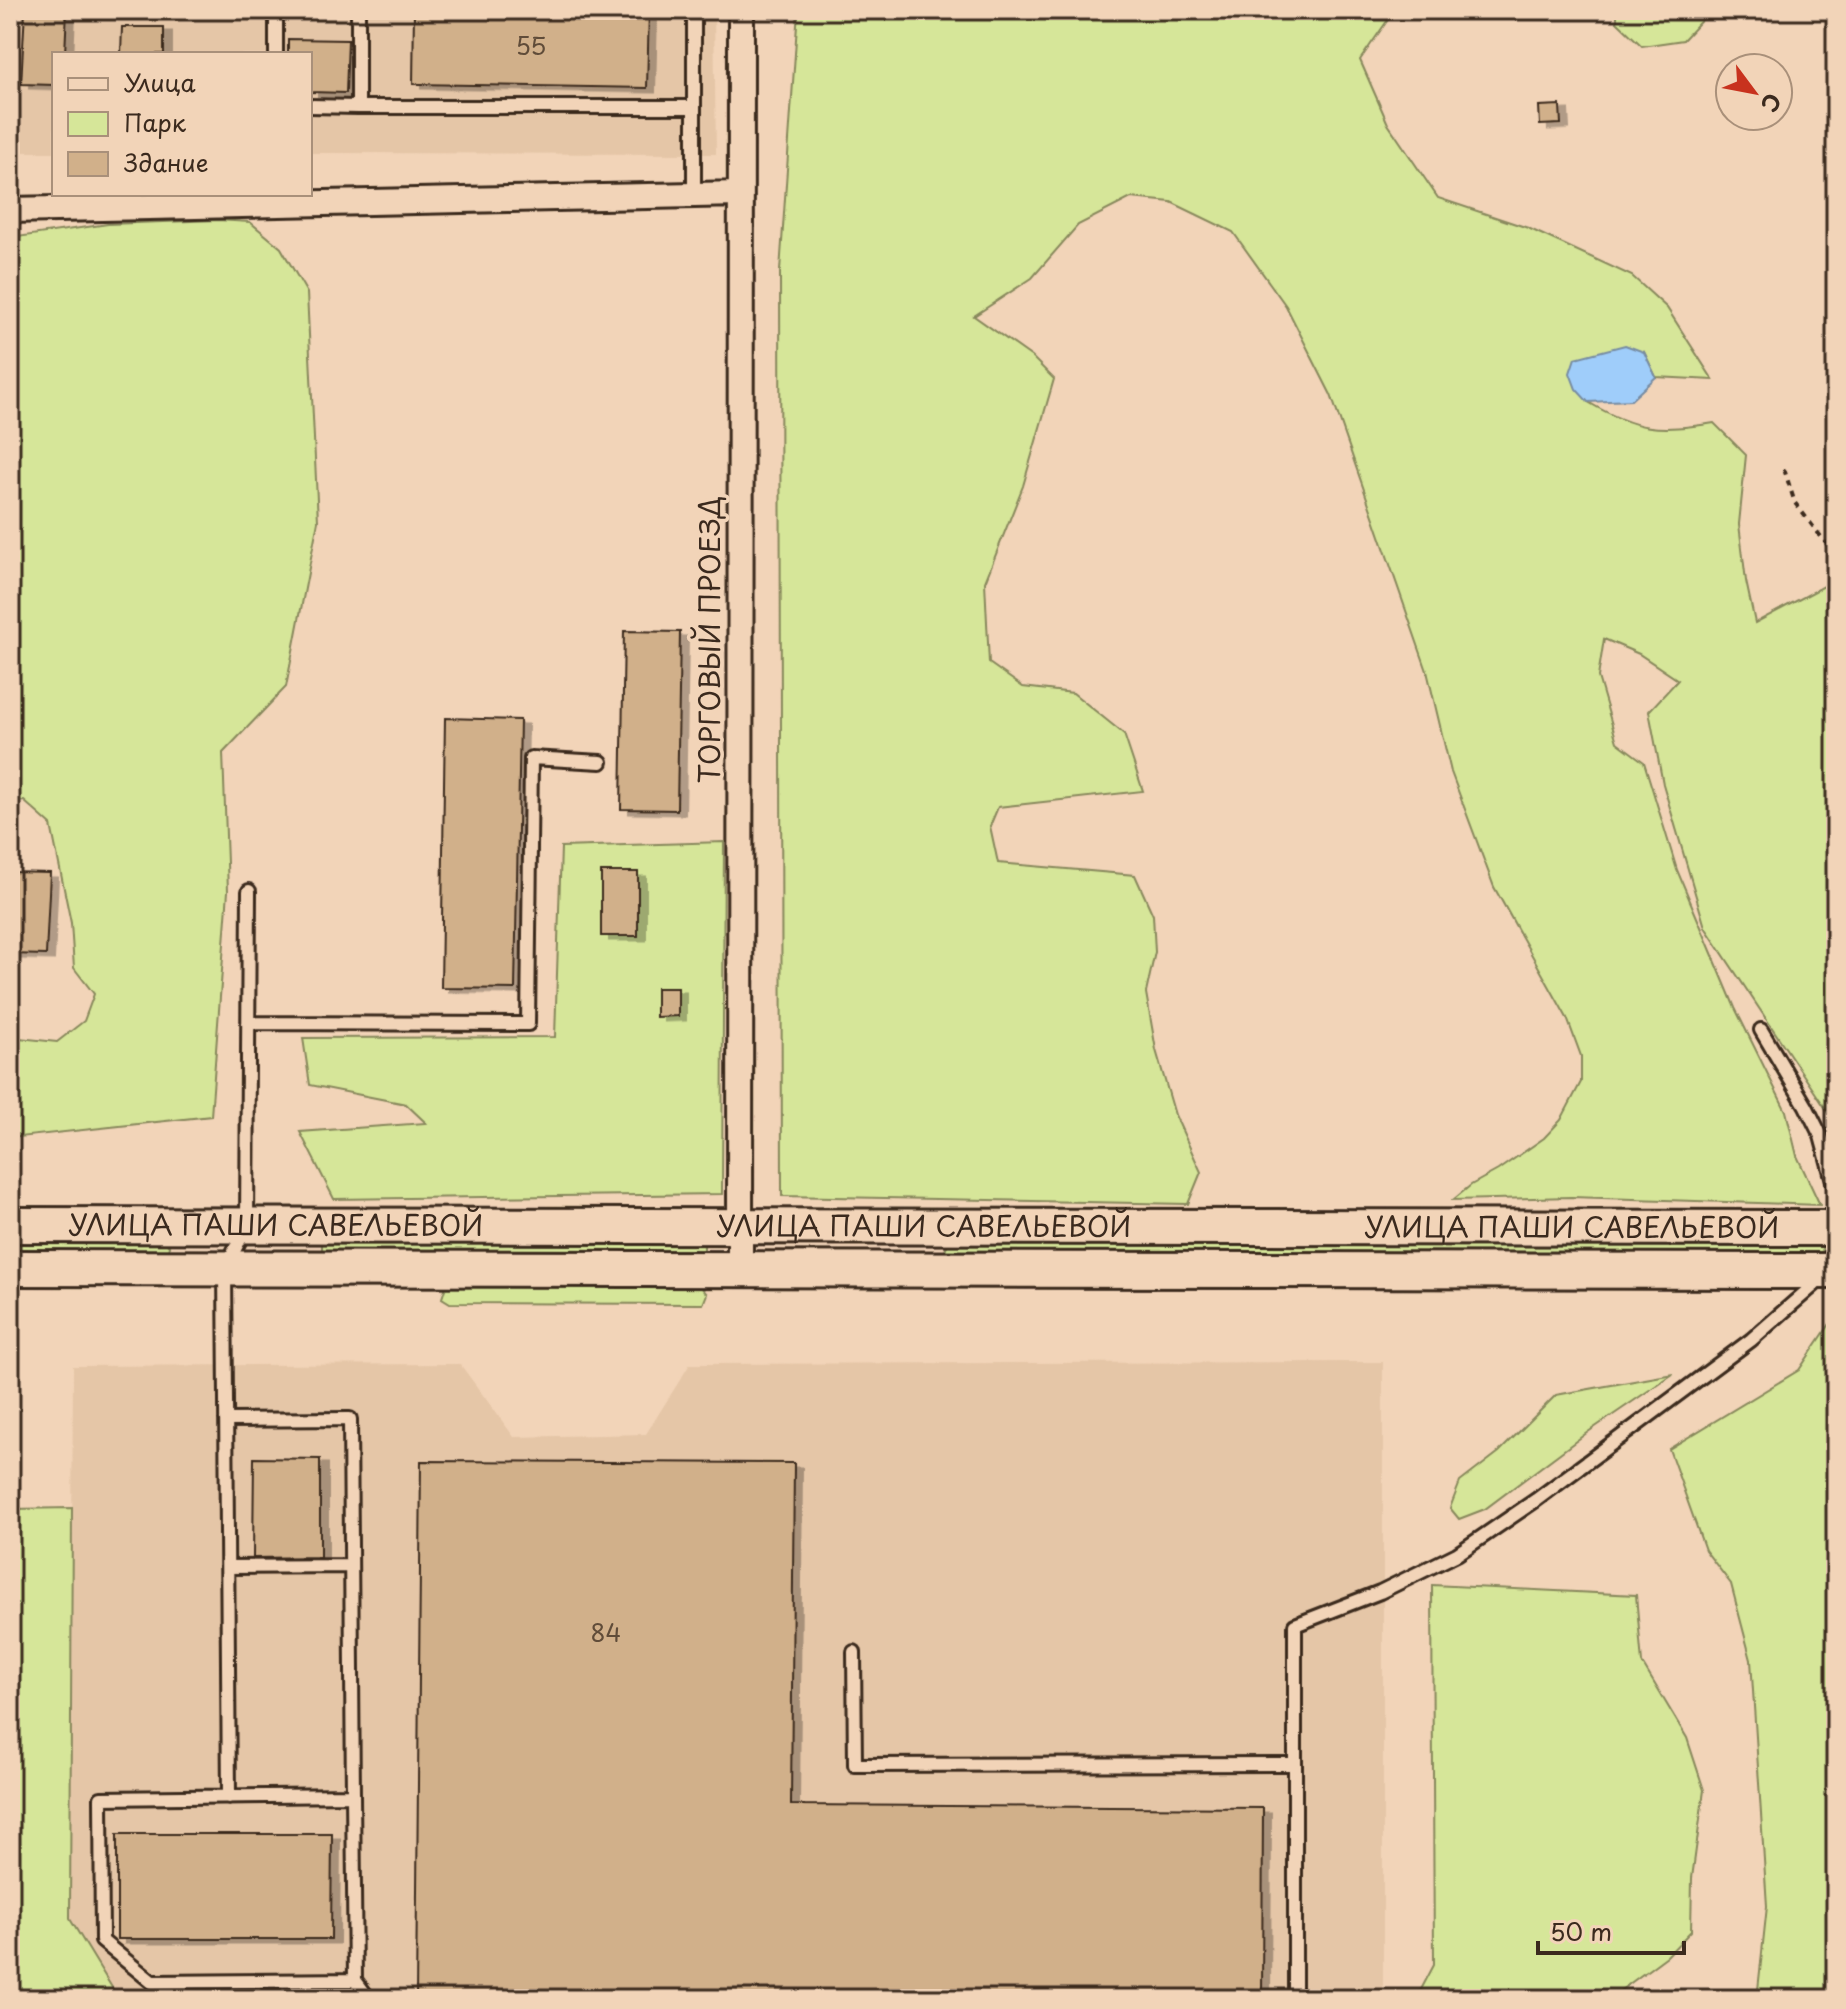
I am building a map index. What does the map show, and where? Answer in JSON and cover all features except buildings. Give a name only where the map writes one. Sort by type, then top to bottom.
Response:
[{"type":"street","name":"ТОРГОВЫЙ ПРОЕЗД","points":[[740,1270],[741,10]]},
{"type":"street","points":[[10,210],[740,194]]},
{"type":"street","name":"УЛИЦА ПАШИ САВЕЛЬЕВОЙ","points":[[10,1225],[1836,1228]]},
{"type":"street","name":"УЛИЦА ПАШИ САВЕЛЬЕВОЙ","points":[[10,1268],[1833,1268]]},
{"type":"lane","points":[[276,10],[276,52]]},
{"type":"lane","points":[[358,10],[358,107]]},
{"type":"lane","points":[[694,10],[694,195]]},
{"type":"lane","points":[[312,106],[694,107]]},
{"type":"lane","points":[[248,1023],[528,1024],[531,758],[601,762]]},
{"type":"lane","points":[[229,1797],[225,1268],[247,1226],[249,891]]},
{"type":"lane","points":[[1761,1030],[1821,1136],[1836,1192]]},
{"type":"lane","points":[[1295,1999],[1295,1625],[1380,1592],[1457,1554],[1536,1500],[1751,1340],[1833,1268]]},
{"type":"lane","points":[[226,1420],[350,1419],[355,1980],[369,1999]]},
{"type":"lane","points":[[228,1567],[351,1566]]},
{"type":"lane","points":[[854,1652],[855,1765],[1295,1764]]},
{"type":"lane","points":[[353,1795],[101,1798],[102,1941],[152,1982],[355,1980]]},
{"type":"path","points":[[1784,469],[1795,503],[1836,556]]},
{"type":"shaded area","points":[[10,10],[714,10],[716,154],[312,153],[312,52],[52,52],[52,152],[10,152]]},
{"type":"shaded area","points":[[1383,1362],[1383,1999],[119,1999],[70,1919],[73,1366],[460,1364],[514,1437],[646,1434],[690,1364]]},
{"type":"green space","points":[[798,10],[1397,10],[1360,60],[1388,124],[1438,198],[1528,228],[1632,276],[1667,308],[1713,380],[1656,377],[1644,352],[1588,402],[1620,419],[1648,427],[1678,428],[1714,423],[1746,455],[1739,524],[1755,623],[1826,585],[1836,585],[1836,1124],[1705,927],[1663,784],[1649,711],[1678,680],[1639,654],[1604,639],[1598,677],[1617,742],[1644,762],[1677,870],[1735,1008],[1786,1111],[1797,1156],[1820,1205],[1571,1197],[1453,1200],[1544,1138],[1561,1120],[1581,1082],[1581,1056],[1567,1018],[1494,887],[1451,772],[1427,671],[1331,395],[1286,306],[1233,232],[1171,202],[1131,198],[1078,225],[1032,278],[974,316],[1032,357],[1054,379],[1023,486],[985,582],[989,663],[1023,687],[1073,693],[1124,734],[1143,791],[998,807],[990,826],[998,863],[1135,875],[1153,915],[1155,952],[1146,993],[1156,1050],[1175,1115],[1201,1172],[1188,1204],[782,1196],[780,271]]},
{"type":"green space","points":[[1617,10],[1711,10],[1683,40],[1642,46],[1617,22]]},
{"type":"green space","points":[[218,220],[250,222],[281,248],[307,293],[318,521],[286,687],[223,753],[228,891],[211,1116],[10,1138],[10,1037],[57,1042],[84,1021],[94,994],[74,968],[71,923],[51,825],[24,801],[10,802],[10,238],[108,224]]},
{"type":"green space","points":[[724,842],[722,1194],[334,1199],[300,1132],[426,1123],[406,1104],[310,1085],[303,1038],[555,1037],[561,847]]},
{"type":"green space","points":[[10,1238],[161,1239],[169,1246],[168,1252],[10,1259]]},
{"type":"green space","points":[[326,1238],[697,1239],[704,1244],[704,1253],[327,1258],[322,1251]]},
{"type":"green space","points":[[951,1242],[1815,1243],[1822,1247],[1823,1254],[1819,1259],[945,1253]]},
{"type":"green space","points":[[446,1286],[701,1287],[707,1294],[703,1304],[450,1303],[442,1298]]},
{"type":"green space","points":[[1836,1315],[1836,1999],[1760,1999],[1758,1990],[1767,1906],[1751,1660],[1731,1584],[1705,1550],[1669,1449],[1799,1370]]},
{"type":"green space","points":[[1673,1374],[1588,1432],[1485,1509],[1459,1519],[1450,1508],[1460,1482],[1499,1452],[1556,1395]]},
{"type":"green space","points":[[72,1508],[70,1919],[119,1999],[10,1999],[10,1509]]},
{"type":"green space","points":[[1432,1585],[1636,1595],[1642,1663],[1687,1738],[1704,1790],[1692,1878],[1691,1931],[1667,1956],[1609,1999],[1416,1999],[1434,1965]]},
{"type":"water","points":[[1625,345],[1644,352],[1656,377],[1631,400],[1588,402],[1576,389],[1570,373],[1575,358]]}]
